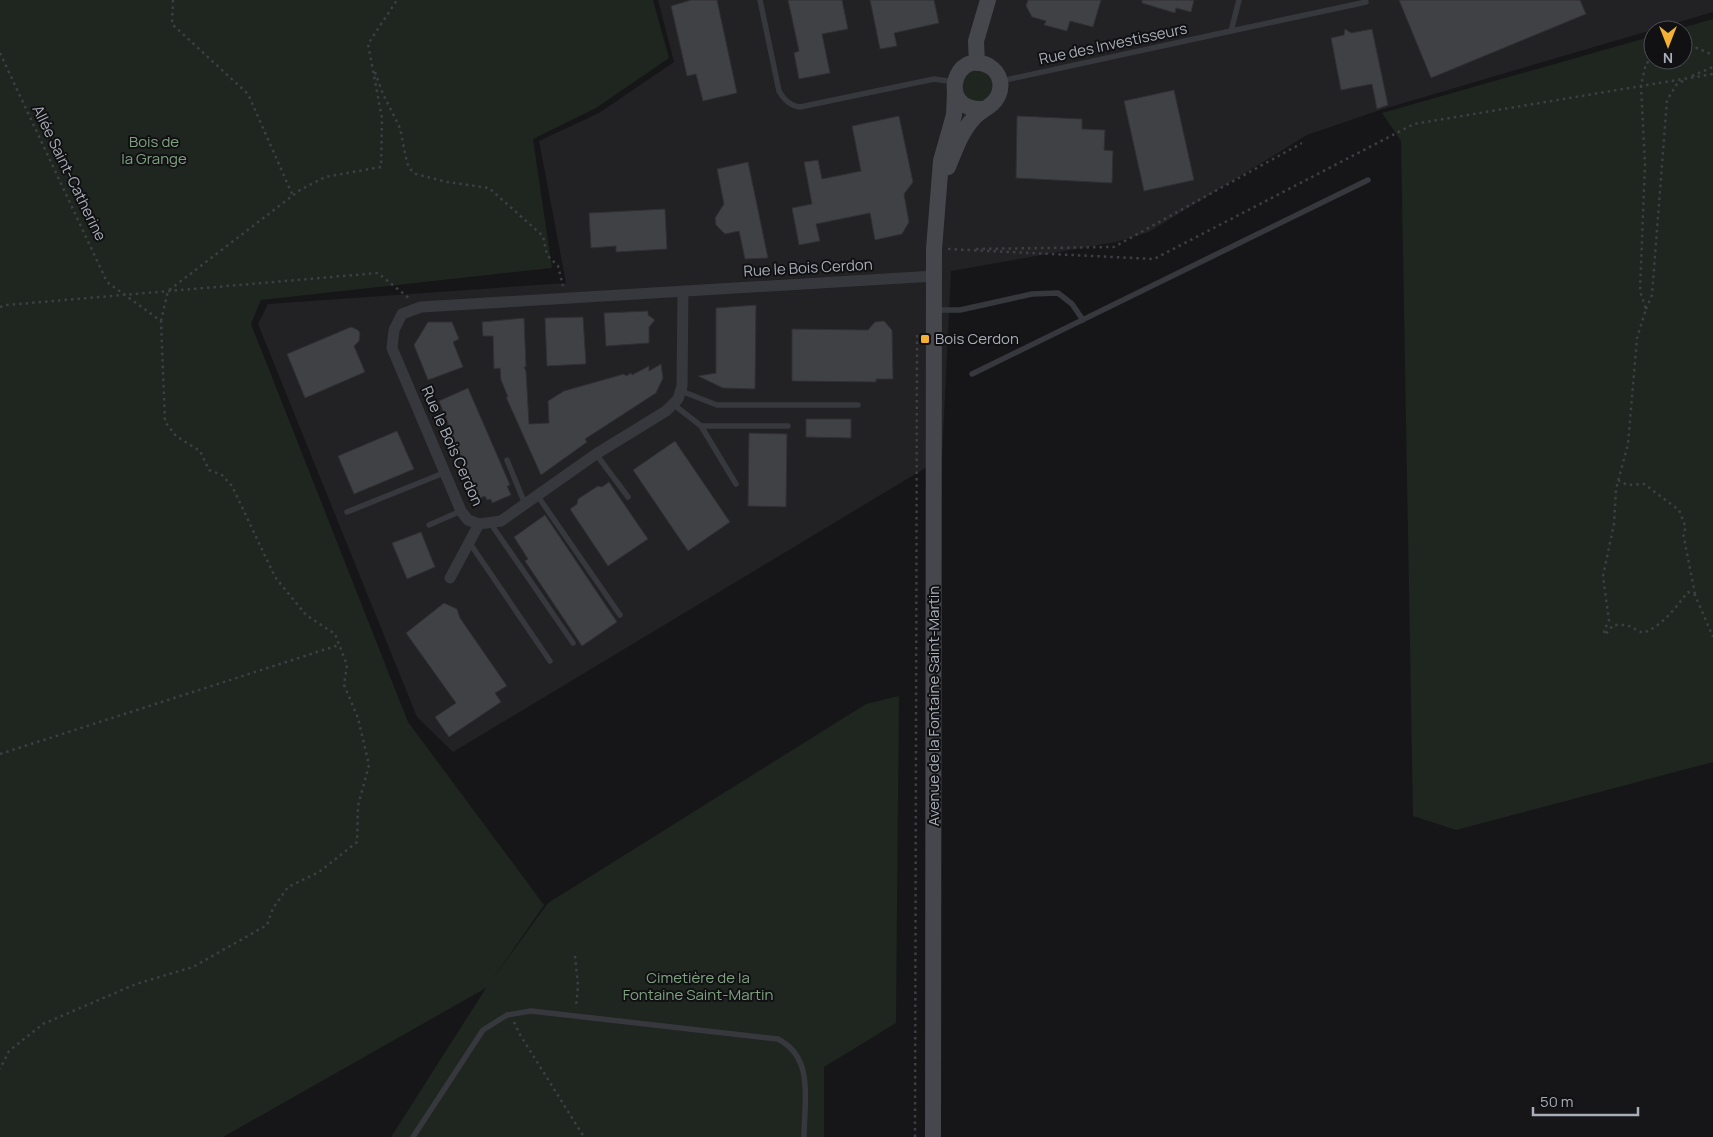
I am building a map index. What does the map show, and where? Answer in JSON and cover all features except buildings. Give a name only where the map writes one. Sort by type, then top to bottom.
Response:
[{"type":"main road","points":[[977,63],[976,41],[988,0]]},
{"type":"main road","points":[[977,63],[992,68],[1000,81],[1000,88],[994,102],[982,109],[965,129],[941,182],[941,161],[954,115],[955,87],[962,68],[977,63]]},
{"type":"main road","points":[[955,87],[959,101],[966,106],[982,109]]},
{"type":"main road","name":"Avenue de la Fontaine Saint-Martin","points":[[933,1137],[935,276],[942,249],[941,182]]},
{"type":"street","name":"Rue le Bois Cerdon","points":[[683,291],[680,391],[666,411],[596,454],[501,521],[491,524],[479,524],[468,520],[460,511],[446,472],[392,348],[394,330],[402,314],[421,307],[566,298],[683,291],[935,276]]},
{"type":"street","points":[[450,578],[479,524]]},
{"type":"lane","points":[[760,0],[779,90],[782,97],[793,106],[800,107],[934,79],[955,87]]},
{"type":"lane","points":[[1230,31],[1239,0]]},
{"type":"lane","name":"Rue des Investisseurs","points":[[1000,81],[1366,2]]},
{"type":"lane","points":[[972,374],[1368,180]]},
{"type":"lane","points":[[935,310],[960,310],[1032,294],[1058,293],[1072,304],[1083,320]]},
{"type":"lane","points":[[680,391],[718,406],[858,405]]},
{"type":"lane","points":[[672,404],[701,426],[736,484]]},
{"type":"lane","points":[[701,426],[788,426]]},
{"type":"lane","points":[[596,454],[628,497]]},
{"type":"lane","points":[[507,460],[524,504]]},
{"type":"lane","points":[[347,512],[446,472]]},
{"type":"lane","points":[[537,495],[620,616]]},
{"type":"lane","points":[[428,525],[460,511]]},
{"type":"lane","points":[[491,524],[573,643]]},
{"type":"lane","points":[[469,542],[550,661]]},
{"type":"lane","points":[[413,1137],[484,1030],[500,1018],[531,1011],[768,1037],[786,1043],[797,1053],[804,1072],[804,1137]]},
{"type":"path","points":[[173,0],[172,24],[248,94],[293,196]]},
{"type":"path","points":[[0,1069],[9,1051],[43,1024],[136,984],[193,967],[267,925],[273,908],[288,887],[318,872],[357,842],[358,806],[369,765],[358,718],[344,685],[347,665],[335,634],[306,614],[275,576],[232,486],[222,475],[209,470],[200,452],[176,436],[165,422],[161,321],[168,291],[293,196],[325,177],[381,167],[382,118],[368,44],[397,0]]},
{"type":"path","points":[[1693,49],[1697,48],[1713,55]]},
{"type":"path","name":"Allée Saint-Catherine","points":[[0,53],[107,282],[127,294],[161,321]]},
{"type":"path","points":[[372,64],[383,94],[400,128],[407,163],[411,170],[416,174],[447,182],[489,188],[515,209],[517,215],[543,236],[547,255],[558,266],[566,298]]},
{"type":"path","points":[[1695,595],[1688,592],[1662,623],[1650,630],[1643,633],[1628,625],[1614,625],[1605,635],[1604,630],[1609,621],[1603,576],[1614,524],[1618,480],[1628,444],[1637,338],[1652,295],[1667,100],[1677,84],[1713,67]]},
{"type":"path","points":[[1644,70],[1641,86],[1645,164],[1640,291],[1646,309]]},
{"type":"path","points":[[942,249],[1154,258],[1414,124],[1713,74]]},
{"type":"path","points":[[942,249],[1114,247],[1302,143]]},
{"type":"path","points":[[0,307],[127,294],[378,273],[421,307]]},
{"type":"path","points":[[914,1137],[918,322]]},
{"type":"path","points":[[1618,480],[1628,485],[1644,484],[1679,510],[1686,528],[1683,533],[1695,595],[1713,637]]},
{"type":"path","points":[[0,754],[339,645]]},
{"type":"path","points":[[574,956],[578,986],[574,1016]]},
{"type":"path","points":[[512,1014],[519,1033],[584,1137]]},
{"type":"shaded area","points":[[658,0],[1713,0],[1713,12],[1686,20],[1643,20],[1643,33],[1380,110],[1307,135],[1149,232],[1116,242],[951,271],[942,458],[453,752],[417,717],[258,324],[268,304],[566,283],[539,141],[599,113],[674,62]]},
{"type":"green space","points":[[0,0],[653,0],[669,58],[596,108],[533,139],[552,268],[261,300],[251,324],[408,722],[544,905],[492,980],[548,903],[866,704],[899,696],[896,1023],[824,1067],[824,1137],[391,1137],[486,988],[223,1137],[0,1137]]},
{"type":"green space","points":[[1713,19],[1713,762],[1456,830],[1413,816],[1401,141],[1382,113],[1643,39],[1643,70],[1693,70],[1693,25]]},
{"type":"green space","points":[[977,70],[992,79],[993,91],[982,103],[963,96],[962,80],[971,72]]},
{"type":"place","name":"Bois Cerdon","points":[[925,339]]},
{"type":"park label","name":"Bois de la Grange","points":[[154,150]]},
{"type":"park label","name":"Cimetière de la Fontaine Saint-Martin","points":[[698,986]]}]
